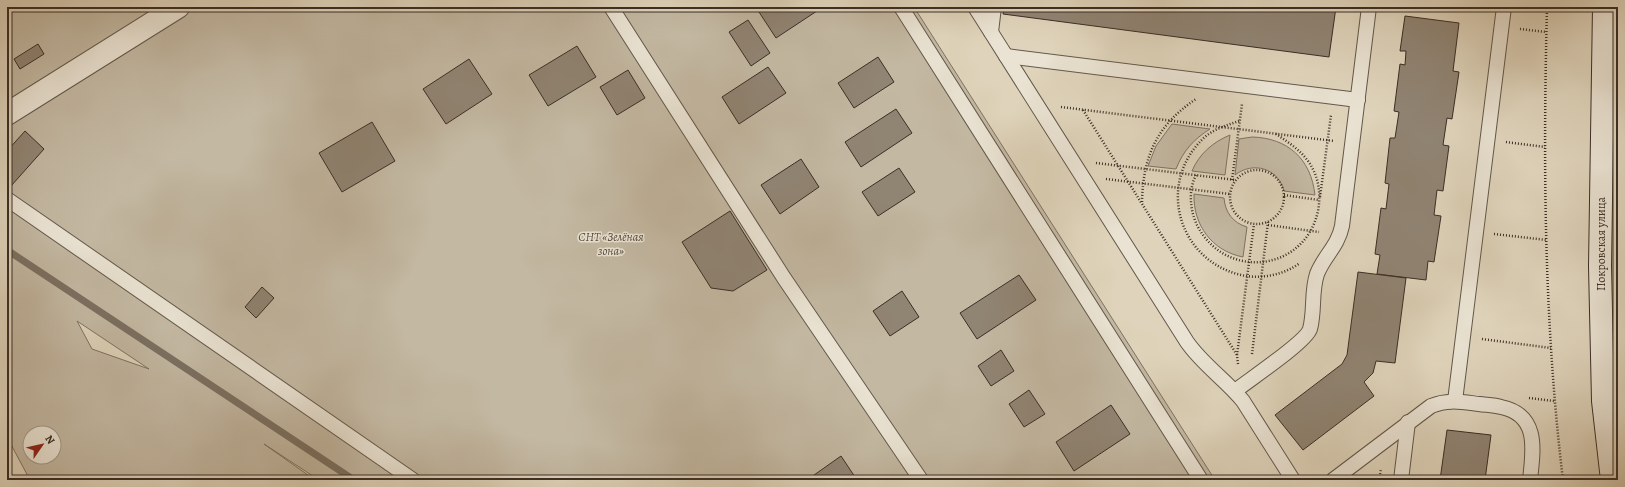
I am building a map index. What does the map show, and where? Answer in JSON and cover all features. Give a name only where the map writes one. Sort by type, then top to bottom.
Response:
[{"type":"main road","points":[[7,114],[178,7]]},
{"type":"main road","name":"Покровская улица","points":[[1604,7],[1600,274],[1603,401],[1612,480]]},
{"type":"lane","points":[[611,7],[784,278],[920,480]]},
{"type":"lane","points":[[901,7],[1201,480]]},
{"type":"lane","points":[[975,7],[1187,342],[1200,359],[1241,387],[1243,401],[1293,480]]},
{"type":"lane","points":[[991,32],[994,7]]},
{"type":"lane","points":[[1241,387],[1306,335],[1310,330],[1317,275],[1340,234],[1369,7]]},
{"type":"lane","points":[[1455,401],[1504,7]]},
{"type":"lane","points":[[1006,56],[1358,100]]},
{"type":"lane","points":[[7,198],[413,480]]},
{"type":"lane","points":[[1333,480],[1431,406],[1446,401],[1455,401],[1502,407],[1513,411],[1520,416],[1528,425],[1532,436],[1533,449],[1530,480]]},
{"type":"lane","points":[[1401,480],[1408,422]]},
{"type":"path","points":[[1547,7],[1545,147],[1547,240],[1554,401],[1563,480]]},
{"type":"path","points":[[1501,27],[1546,32]]},
{"type":"path","points":[[1142,203],[1144,169],[1154,142],[1170,120],[1184,107],[1225,84]]},
{"type":"path","points":[[1232,180],[1244,86]]},
{"type":"path","points":[[1196,175],[1191,189],[1193,217],[1202,235],[1216,250],[1232,259],[1249,263],[1274,260],[1292,252],[1303,242],[1316,221],[1334,98]]},
{"type":"path","points":[[1036,104],[1352,143]]},
{"type":"path","points":[[1082,110],[1237,355]]},
{"type":"path","points":[[1239,121],[1222,126],[1207,136],[1194,149],[1181,173],[1177,200],[1180,218],[1186,235],[1196,249],[1210,262],[1226,271],[1247,277],[1262,277],[1279,274],[1296,267],[1305,260]]},
{"type":"path","points":[[1276,134],[1300,151],[1310,164],[1318,182],[1320,200]]},
{"type":"path","points":[[1487,139],[1545,147]]},
{"type":"path","points":[[1072,160],[1236,180]]},
{"type":"path","points":[[1241,387],[1262,277],[1268,224],[1280,211],[1284,195],[1278,180],[1265,172],[1257,170],[1249,172],[1236,180],[1230,194],[1230,202],[1233,210],[1245,222],[1254,224],[1268,224],[1340,234]]},
{"type":"path","points":[[1082,176],[1230,194]]},
{"type":"path","points":[[1284,195],[1320,200]]},
{"type":"path","points":[[1241,387],[1237,355],[1254,224]]},
{"type":"path","points":[[1476,231],[1547,240]]},
{"type":"path","points":[[1463,337],[1551,348]]},
{"type":"green space","name":"СНТ «Зелёная зона»","points":[[7,7],[914,7],[1215,480],[319,480],[264,444],[315,480],[30,480],[7,437]],"holes":[[[77,321],[149,369],[92,349]]]},
{"type":"green space","points":[[1172,124],[1210,129],[1190,146],[1176,169],[1148,166],[1156,146]]},
{"type":"green space","points":[[1230,135],[1225,175],[1192,171],[1198,159],[1207,149]]},
{"type":"green space","points":[[1252,137],[1276,141],[1287,146],[1296,153],[1309,171],[1313,182],[1315,195],[1284,191],[1281,183],[1276,177],[1271,172],[1264,169],[1249,168],[1235,175],[1239,139]]},
{"type":"green space","points":[[1194,194],[1224,198],[1226,208],[1234,220],[1247,227],[1243,257],[1222,249],[1206,235],[1197,216]]},
{"type":"building","points":[[760,7],[823,7],[776,38],[757,9]]},
{"type":"building","points":[[1004,7],[1336,7],[1329,57],[1003,14]]},
{"type":"building","points":[[1405,16],[1459,23],[1453,71],[1459,72],[1452,119],[1447,118],[1443,145],[1449,146],[1443,191],[1437,190],[1434,215],[1441,216],[1434,262],[1428,261],[1426,280],[1377,274],[1380,255],[1375,254],[1381,208],[1386,209],[1389,184],[1385,183],[1390,138],[1395,138],[1399,112],[1394,111],[1400,64],[1405,65],[1406,51],[1400,51]]},
{"type":"building","points":[[748,20],[770,53],[751,66],[729,32]]},
{"type":"building","points":[[38,44],[44,54],[20,69],[14,59]]},
{"type":"building","points":[[577,46],[596,77],[548,106],[529,75]]},
{"type":"building","points":[[878,57],[894,82],[854,108],[838,83]]},
{"type":"building","points":[[469,59],[492,94],[446,124],[423,89]]},
{"type":"building","points":[[768,67],[786,93],[739,124],[722,97]]},
{"type":"building","points":[[628,70],[645,98],[617,115],[600,87]]},
{"type":"building","points":[[896,109],[912,133],[861,167],[845,142]]},
{"type":"building","points":[[372,122],[395,161],[342,192],[319,153]]},
{"type":"building","points":[[25,131],[44,149],[11,186],[7,182],[7,151]]},
{"type":"building","points":[[801,159],[819,187],[780,214],[761,185]]},
{"type":"building","points":[[899,168],[915,192],[878,216],[862,192]]},
{"type":"building","points":[[730,211],[767,270],[733,291],[711,288],[682,242]]},
{"type":"building","points":[[1358,272],[1406,278],[1395,363],[1376,361],[1373,373],[1364,382],[1374,396],[1303,450],[1275,415],[1342,364],[1347,355]]},
{"type":"building","points":[[1019,275],[1036,300],[977,339],[960,313]]},
{"type":"building","points":[[262,287],[274,298],[256,318],[245,307]]},
{"type":"building","points":[[902,291],[919,317],[890,336],[873,311]]},
{"type":"building","points":[[1001,350],[1014,371],[991,386],[978,366]]},
{"type":"building","points":[[1029,390],[1045,414],[1024,427],[1009,404]]},
{"type":"building","points":[[1111,405],[1130,434],[1074,471],[1056,442]]},
{"type":"building","points":[[1447,430],[1491,435],[1485,480],[1440,480]]},
{"type":"building","points":[[841,456],[857,480],[807,480]]},
{"type":"waterway","points":[[7,250],[354,480]]}]
